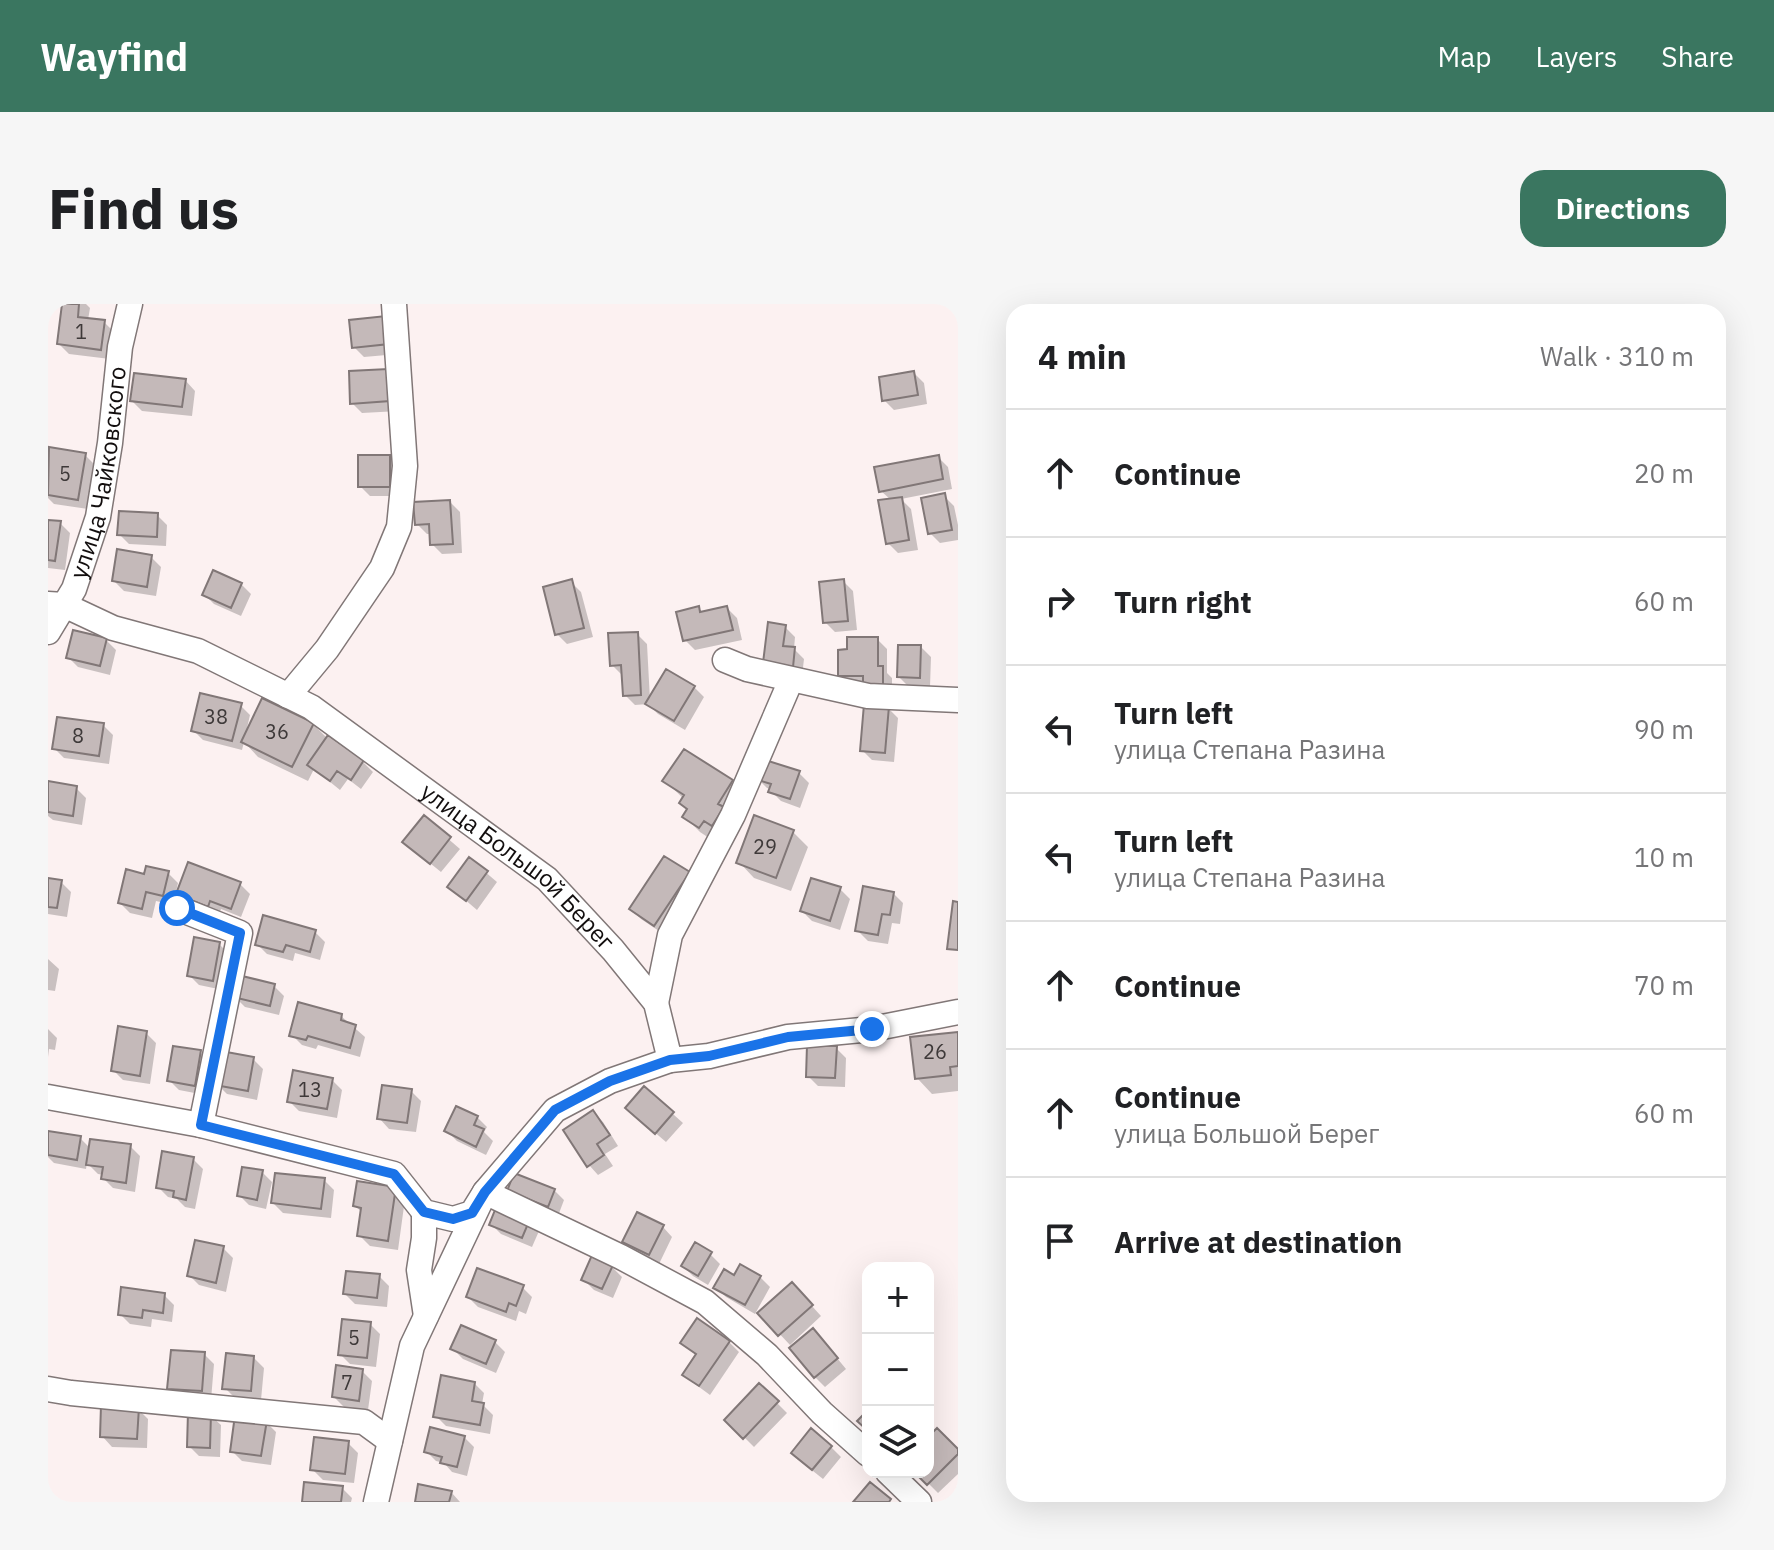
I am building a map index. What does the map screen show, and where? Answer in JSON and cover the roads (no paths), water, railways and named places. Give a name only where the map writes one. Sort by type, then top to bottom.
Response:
[{"type":"street","name":"улица Чайковского","points":[[48,632],[56,605],[74,589],[98,517],[110,443],[120,347],[130,304]]},
{"type":"street","points":[[288,696],[327,649],[382,568],[399,527],[405,466],[394,304]]},
{"type":"street","name":"улица Большой Берег","points":[[56,605],[113,628],[198,651],[311,707],[547,879],[613,950],[656,1003],[670,1060]]},
{"type":"street","points":[[725,660],[747,669],[868,696],[958,700]]},
{"type":"street","points":[[656,1003],[670,935],[733,815],[791,680]]},
{"type":"street","points":[[177,908],[240,933],[201,1125]]},
{"type":"street","points":[[48,1097],[201,1125],[394,1174],[424,1212],[453,1219],[472,1213],[485,1192],[555,1110],[610,1081],[670,1060],[709,1056],[788,1037],[872,1029],[958,1012]]},
{"type":"street","points":[[376,1502],[412,1346],[485,1192]]},
{"type":"street","points":[[485,1192],[621,1257],[705,1302],[767,1355],[822,1413],[862,1449]]},
{"type":"street","points":[[424,1212],[419,1270],[426,1316]]},
{"type":"street","points":[[48,1389],[364,1422],[390,1441]]},
{"type":"street","points":[[894,1478],[919,1502]]}]
